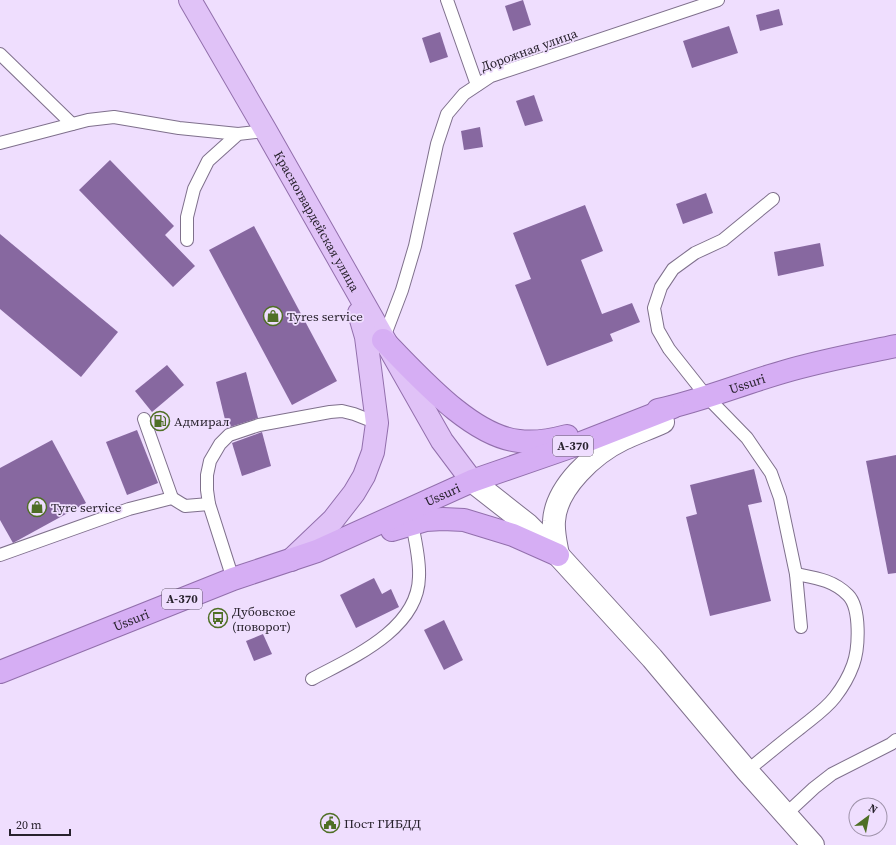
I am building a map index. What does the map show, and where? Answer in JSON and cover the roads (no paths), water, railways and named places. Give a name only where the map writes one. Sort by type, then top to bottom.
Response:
[{"type":"highway","points":[[383,340],[449,405],[471,422],[497,435],[517,441],[534,442],[562,437],[617,420],[673,407]]},
{"type":"highway","name":"Ussuri","points":[[0,672],[233,579],[317,551],[472,481],[576,445],[673,407],[783,372],[896,346]]},
{"type":"highway","points":[[317,551],[412,523],[443,519],[464,520],[513,535],[558,555]]},
{"type":"main road","name":"Красногвардейская улица","points":[[190,0],[442,441],[472,481]]},
{"type":"main road","points":[[291,560],[333,520],[354,493],[364,476],[373,452],[377,423],[366,337],[349,279]]},
{"type":"street","points":[[558,555],[554,520],[559,500],[571,479],[597,455],[621,439],[685,411],[707,397]]},
{"type":"street","points":[[472,481],[528,525],[558,555],[652,658],[747,771],[813,845]]},
{"type":"lane","points":[[447,0],[477,85]]},
{"type":"lane","name":"Дорожная улица","points":[[383,340],[402,290],[415,246],[437,144],[447,114],[464,94],[491,76],[718,0]]},
{"type":"lane","points":[[0,54],[72,124]]},
{"type":"lane","points":[[0,143],[88,120],[114,117],[179,128],[238,134],[266,131]]},
{"type":"lane","points":[[187,240],[187,217],[194,189],[208,161],[238,134]]},
{"type":"lane","points":[[773,199],[723,240],[695,253],[673,269],[661,287],[654,308],[658,330],[669,349],[707,397],[747,438],[771,474],[780,498],[796,574],[801,627]]},
{"type":"lane","points":[[233,579],[206,490],[210,461],[220,444],[229,435],[259,424],[330,412],[354,414],[377,423]]},
{"type":"lane","points":[[144,419],[172,498],[185,506],[209,504]]},
{"type":"lane","points":[[0,555],[130,509],[172,498]]},
{"type":"lane","points":[[312,679],[369,648],[387,635],[406,614],[415,600],[419,578],[412,523]]},
{"type":"lane","points":[[747,771],[822,711],[835,698],[854,665],[858,622],[849,596],[836,585],[822,578],[796,574]]},
{"type":"lane","points":[[786,814],[814,788],[832,774],[896,740]]},
{"type":"place","name":"Tyres service","points":[[273,316]]},
{"type":"place","name":"Адмирал","points":[[160,421]]},
{"type":"place","name":"Tyre service","points":[[37,507]]},
{"type":"place","name":"Дубовское (поворот)","points":[[218,618]]},
{"type":"place","name":"Пост ГИБДД","points":[[330,823]]}]
